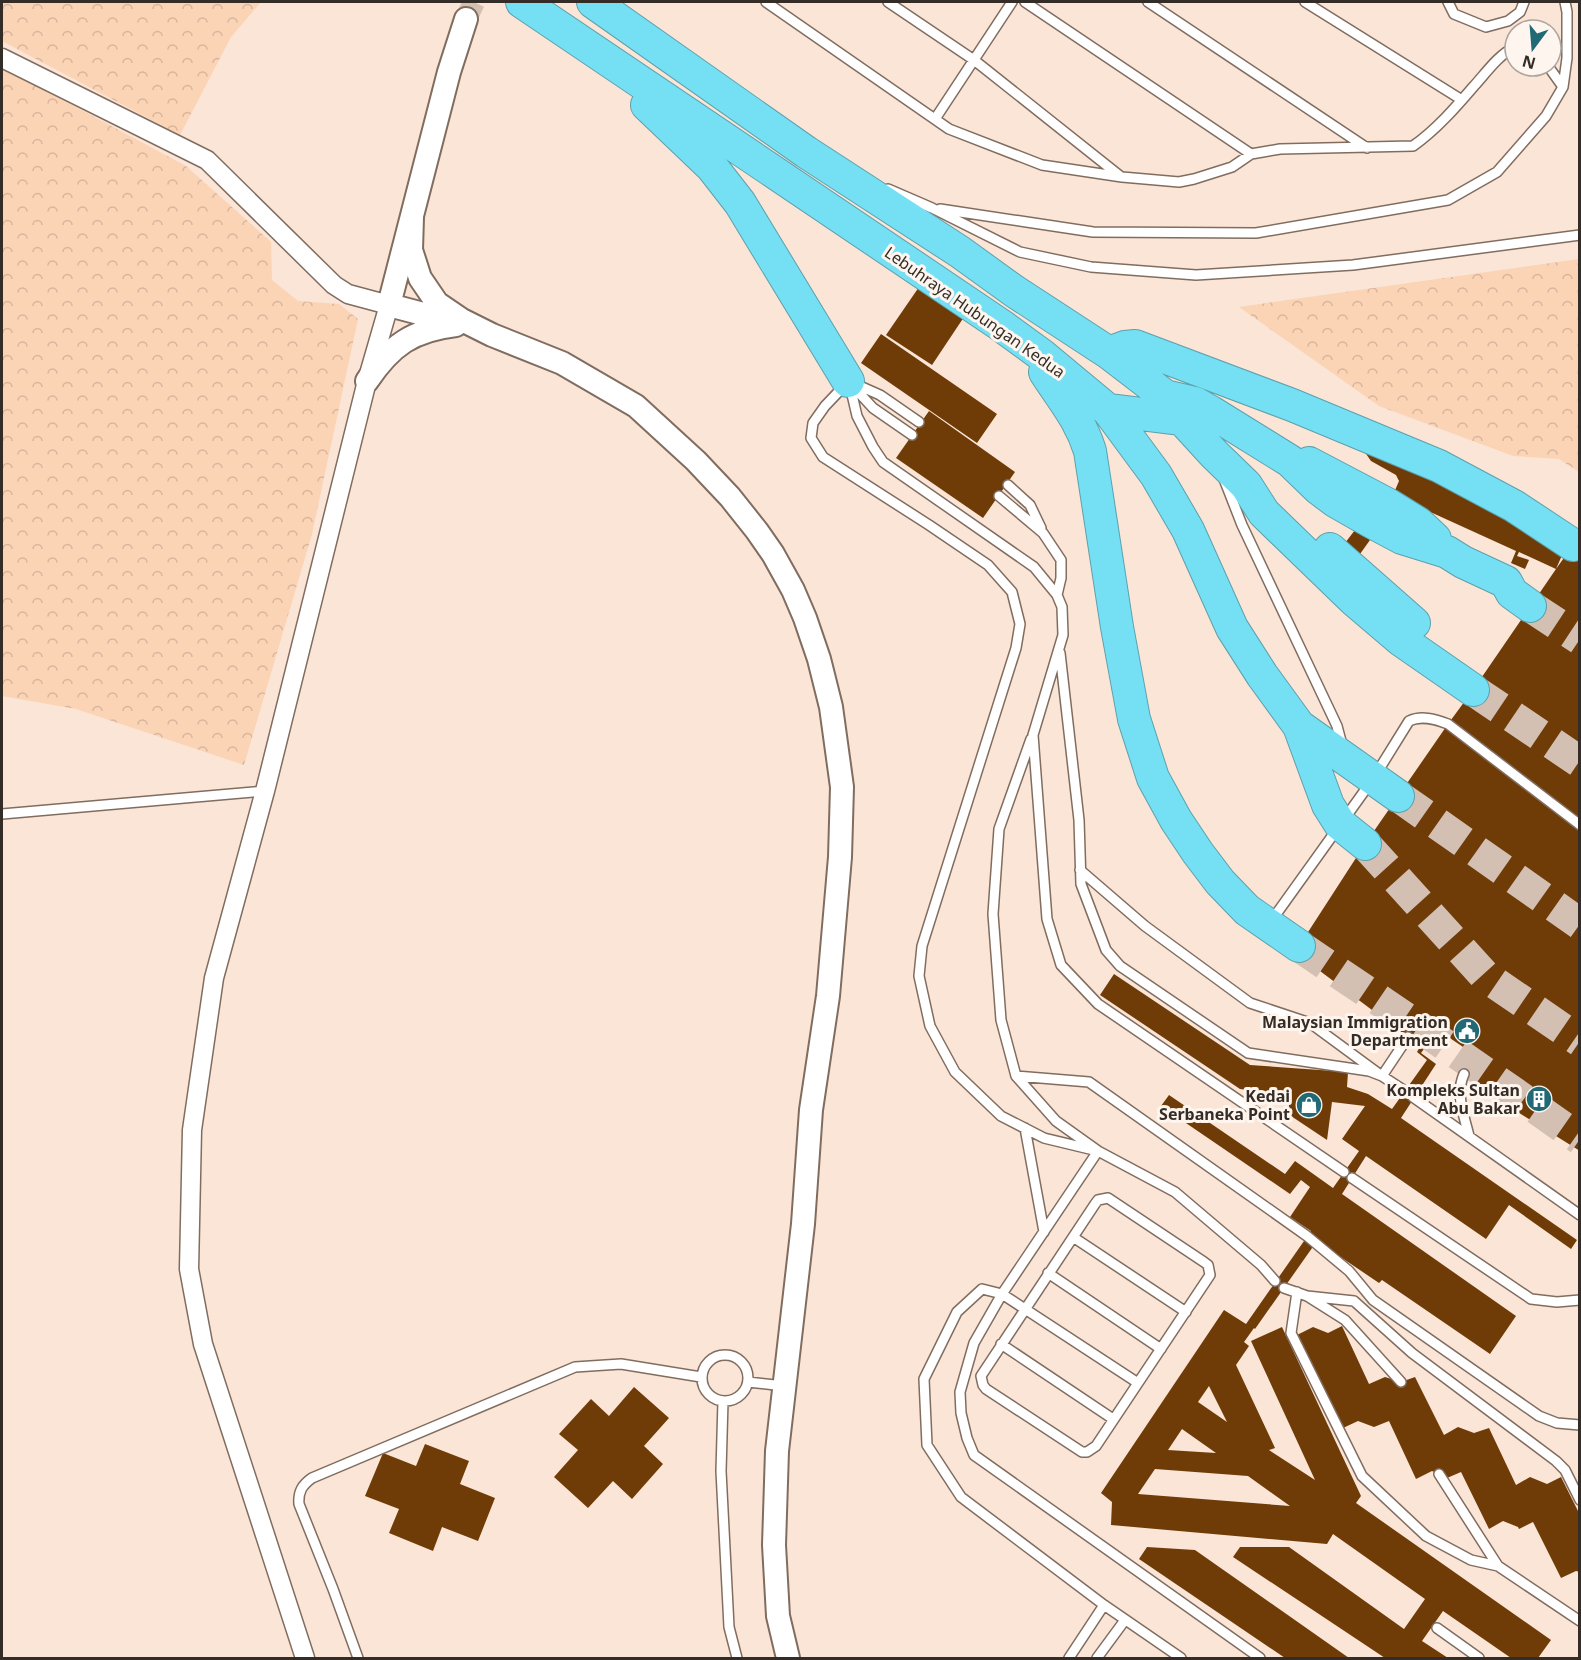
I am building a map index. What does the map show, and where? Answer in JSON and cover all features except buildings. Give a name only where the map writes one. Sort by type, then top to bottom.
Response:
[{"type":"highway","name":"Lebuhraya Hubungan Kedua","points":[[522,2],[992,320],[1043,356],[1108,410],[1156,475],[1188,530],[1233,628],[1262,675],[1299,726],[1398,796]]},
{"type":"highway","points":[[593,2],[806,152],[1109,353],[1173,407],[1214,454],[1246,485],[1264,513],[1354,600],[1401,640],[1478,683]]},
{"type":"highway","points":[[596,53],[712,167],[740,203],[848,381]]},
{"type":"highway","points":[[1109,353],[1135,346],[1292,405],[1439,466],[1514,506],[1573,545]]},
{"type":"highway","points":[[1043,356],[1044,370],[1074,415],[1090,451],[1117,627],[1134,718],[1153,777],[1176,820],[1220,882],[1247,910],[1299,946]]},
{"type":"highway","points":[[1108,410],[1173,407],[1195,403],[1290,461],[1335,501],[1402,538],[1447,552],[1506,582],[1512,593],[1534,601]]},
{"type":"highway","points":[[1299,726],[1328,805],[1340,824],[1365,844]]},
{"type":"street","points":[[305,1659],[203,1344],[189,1269],[192,1130],[214,978],[265,791],[367,381],[449,72],[466,19]]},
{"type":"street","points":[[2,58],[207,160],[334,285],[348,294],[460,324],[492,335],[562,363],[636,406],[696,461],[736,506],[773,554],[793,590],[819,659],[831,707],[842,787],[840,857],[828,996],[811,1110],[802,1224],[777,1451],[774,1545],[778,1616],[788,1659]]},
{"type":"street","points":[[412,217],[411,250],[420,278],[437,303],[462,320],[492,335]]},
{"type":"street","points":[[367,381],[380,362],[406,340],[438,327],[460,324]]},
{"type":"lane","points":[[766,2],[949,129],[1042,165],[1122,177],[1179,182],[1232,167],[1251,154],[1280,149],[1413,146],[1462,100],[1503,54]]},
{"type":"lane","points":[[888,2],[974,60],[1122,177]]},
{"type":"lane","points":[[935,119],[1012,2]]},
{"type":"lane","points":[[1025,2],[1251,154]]},
{"type":"lane","points":[[1148,2],[1367,148]]},
{"type":"lane","points":[[1305,2],[1462,100]]},
{"type":"lane","points":[[1448,2],[1454,14],[1486,27],[1508,21],[1520,12],[1524,2]]},
{"type":"lane","points":[[932,208],[1093,232],[1256,233],[1448,200],[1497,172],[1546,116],[1563,87],[1567,58],[1568,12],[1565,2]]},
{"type":"lane","points":[[1557,78],[1563,87]]},
{"type":"lane","points":[[806,152],[859,175]]},
{"type":"lane","points":[[879,185],[932,208],[1020,252],[1091,267],[1196,275],[1353,265],[1580,234]]},
{"type":"lane","points":[[848,381],[879,395],[919,422]]},
{"type":"lane","points":[[848,381],[873,408],[912,435]]},
{"type":"lane","points":[[848,381],[857,416],[883,462],[1034,567],[1057,595],[1062,607],[1063,635],[1032,735],[999,829],[993,914],[1001,1020],[1016,1076],[1056,1120],[1098,1151],[1175,1192],[1261,1265],[1275,1281]]},
{"type":"lane","points":[[848,381],[813,423],[811,438],[823,457],[988,565],[1012,592],[1020,624],[1016,648],[922,946],[918,976],[930,1026],[956,1072],[1001,1116],[1044,1138],[1098,1151]]},
{"type":"lane","points":[[1214,454],[1242,525],[1337,726],[1346,760]]},
{"type":"lane","points":[[1008,485],[1030,505],[1043,533],[1061,560],[1061,578],[1057,595]]},
{"type":"lane","points":[[999,496],[1043,533]]},
{"type":"lane","points":[[1059,647],[1079,820],[1081,884],[1106,950],[1129,973],[1248,1053],[1369,1071],[1382,1076]]},
{"type":"lane","points":[[1269,924],[1373,779],[1412,719],[1433,719],[1448,724],[1580,825]]},
{"type":"lane","points":[[1032,735],[1047,919],[1061,965],[1098,1004],[1344,1172]]},
{"type":"lane","points":[[2,814],[265,791]]},
{"type":"lane","points":[[1080,870],[1145,926],[1250,1003],[1310,1023],[1580,1215]]},
{"type":"lane","points":[[1382,1076],[1408,1037]]},
{"type":"lane","points":[[1464,1074],[1459,1085],[1469,1136]]},
{"type":"lane","points":[[1016,1076],[1089,1082],[1307,1236],[1349,1271],[1373,1300],[1539,1416],[1557,1423],[1580,1425]]},
{"type":"lane","points":[[1025,1128],[1044,1232]]},
{"type":"lane","points":[[1098,1151],[1002,1294],[974,1343],[960,1392],[961,1413],[967,1438],[974,1455],[1260,1659]]},
{"type":"lane","points":[[1352,1178],[1532,1299],[1557,1302],[1580,1300]]},
{"type":"lane","points":[[1108,1198],[1208,1265],[1210,1275],[1208,1279],[1096,1446],[1087,1452],[1082,1452],[986,1389],[981,1381],[981,1376],[1000,1344],[1048,1273],[1098,1200],[1108,1198]]},
{"type":"lane","points":[[1073,1237],[1186,1312]]},
{"type":"lane","points":[[1048,1273],[1161,1349]]},
{"type":"lane","points":[[1284,1288],[1307,1296],[1346,1320],[1401,1383]]},
{"type":"lane","points":[[1138,1383],[1002,1294],[982,1289],[957,1312],[924,1378],[927,1445],[961,1497],[1104,1605],[1181,1659]]},
{"type":"lane","points":[[1297,1292],[1291,1333],[1362,1476],[1426,1536],[1471,1560],[1498,1566],[1580,1621]]},
{"type":"lane","points":[[1307,1296],[1354,1301],[1412,1353],[1556,1461],[1566,1470],[1580,1500]]},
{"type":"lane","points":[[1000,1344],[1113,1419]]},
{"type":"lane","points":[[727,1355],[738,1358],[747,1371],[748,1382],[739,1396],[723,1401],[707,1393],[701,1377],[704,1366],[708,1362],[717,1356],[727,1355]]},
{"type":"lane","points":[[358,1659],[299,1504],[301,1489],[305,1482],[575,1367],[621,1364],[701,1377]]},
{"type":"lane","points":[[748,1382],[784,1386]]},
{"type":"lane","points":[[723,1401],[721,1471],[729,1627],[737,1659]]},
{"type":"lane","points":[[1439,1474],[1498,1566]]},
{"type":"lane","points":[[1069,1659],[1104,1605]]},
{"type":"lane","points":[[1097,1659],[1125,1620]]},
{"type":"lane","points":[[1437,1629],[1479,1659]]},
{"type":"green space","points":[[2,2],[261,2],[231,37],[180,135],[2,41]]},
{"type":"green space","points":[[2,69],[186,166],[271,242],[272,280],[298,301],[339,304],[358,319],[312,534],[244,765],[76,709],[2,696]]},
{"type":"green space","points":[[1579,259],[1579,472],[1559,459],[1513,456],[1379,406],[1239,307]]},
{"type":"tunnel","points":[[466,19],[474,2]]},
{"type":"tunnel","points":[[1530,606],[1580,639]]},
{"type":"tunnel","points":[[1473,690],[1580,762]]},
{"type":"tunnel","points":[[1398,796],[1580,924]]},
{"type":"tunnel","points":[[1365,844],[1485,976],[1580,1041]]},
{"type":"tunnel","points":[[1299,946],[1580,1139]]},
{"type":"place","name":"Malaysian Immigration Department","points":[[1467,1031]]},
{"type":"place","name":"Kompleks Sultan Abu Bakar","points":[[1539,1099]]},
{"type":"place","name":"Kedai Serbaneka Point","points":[[1309,1105]]}]
